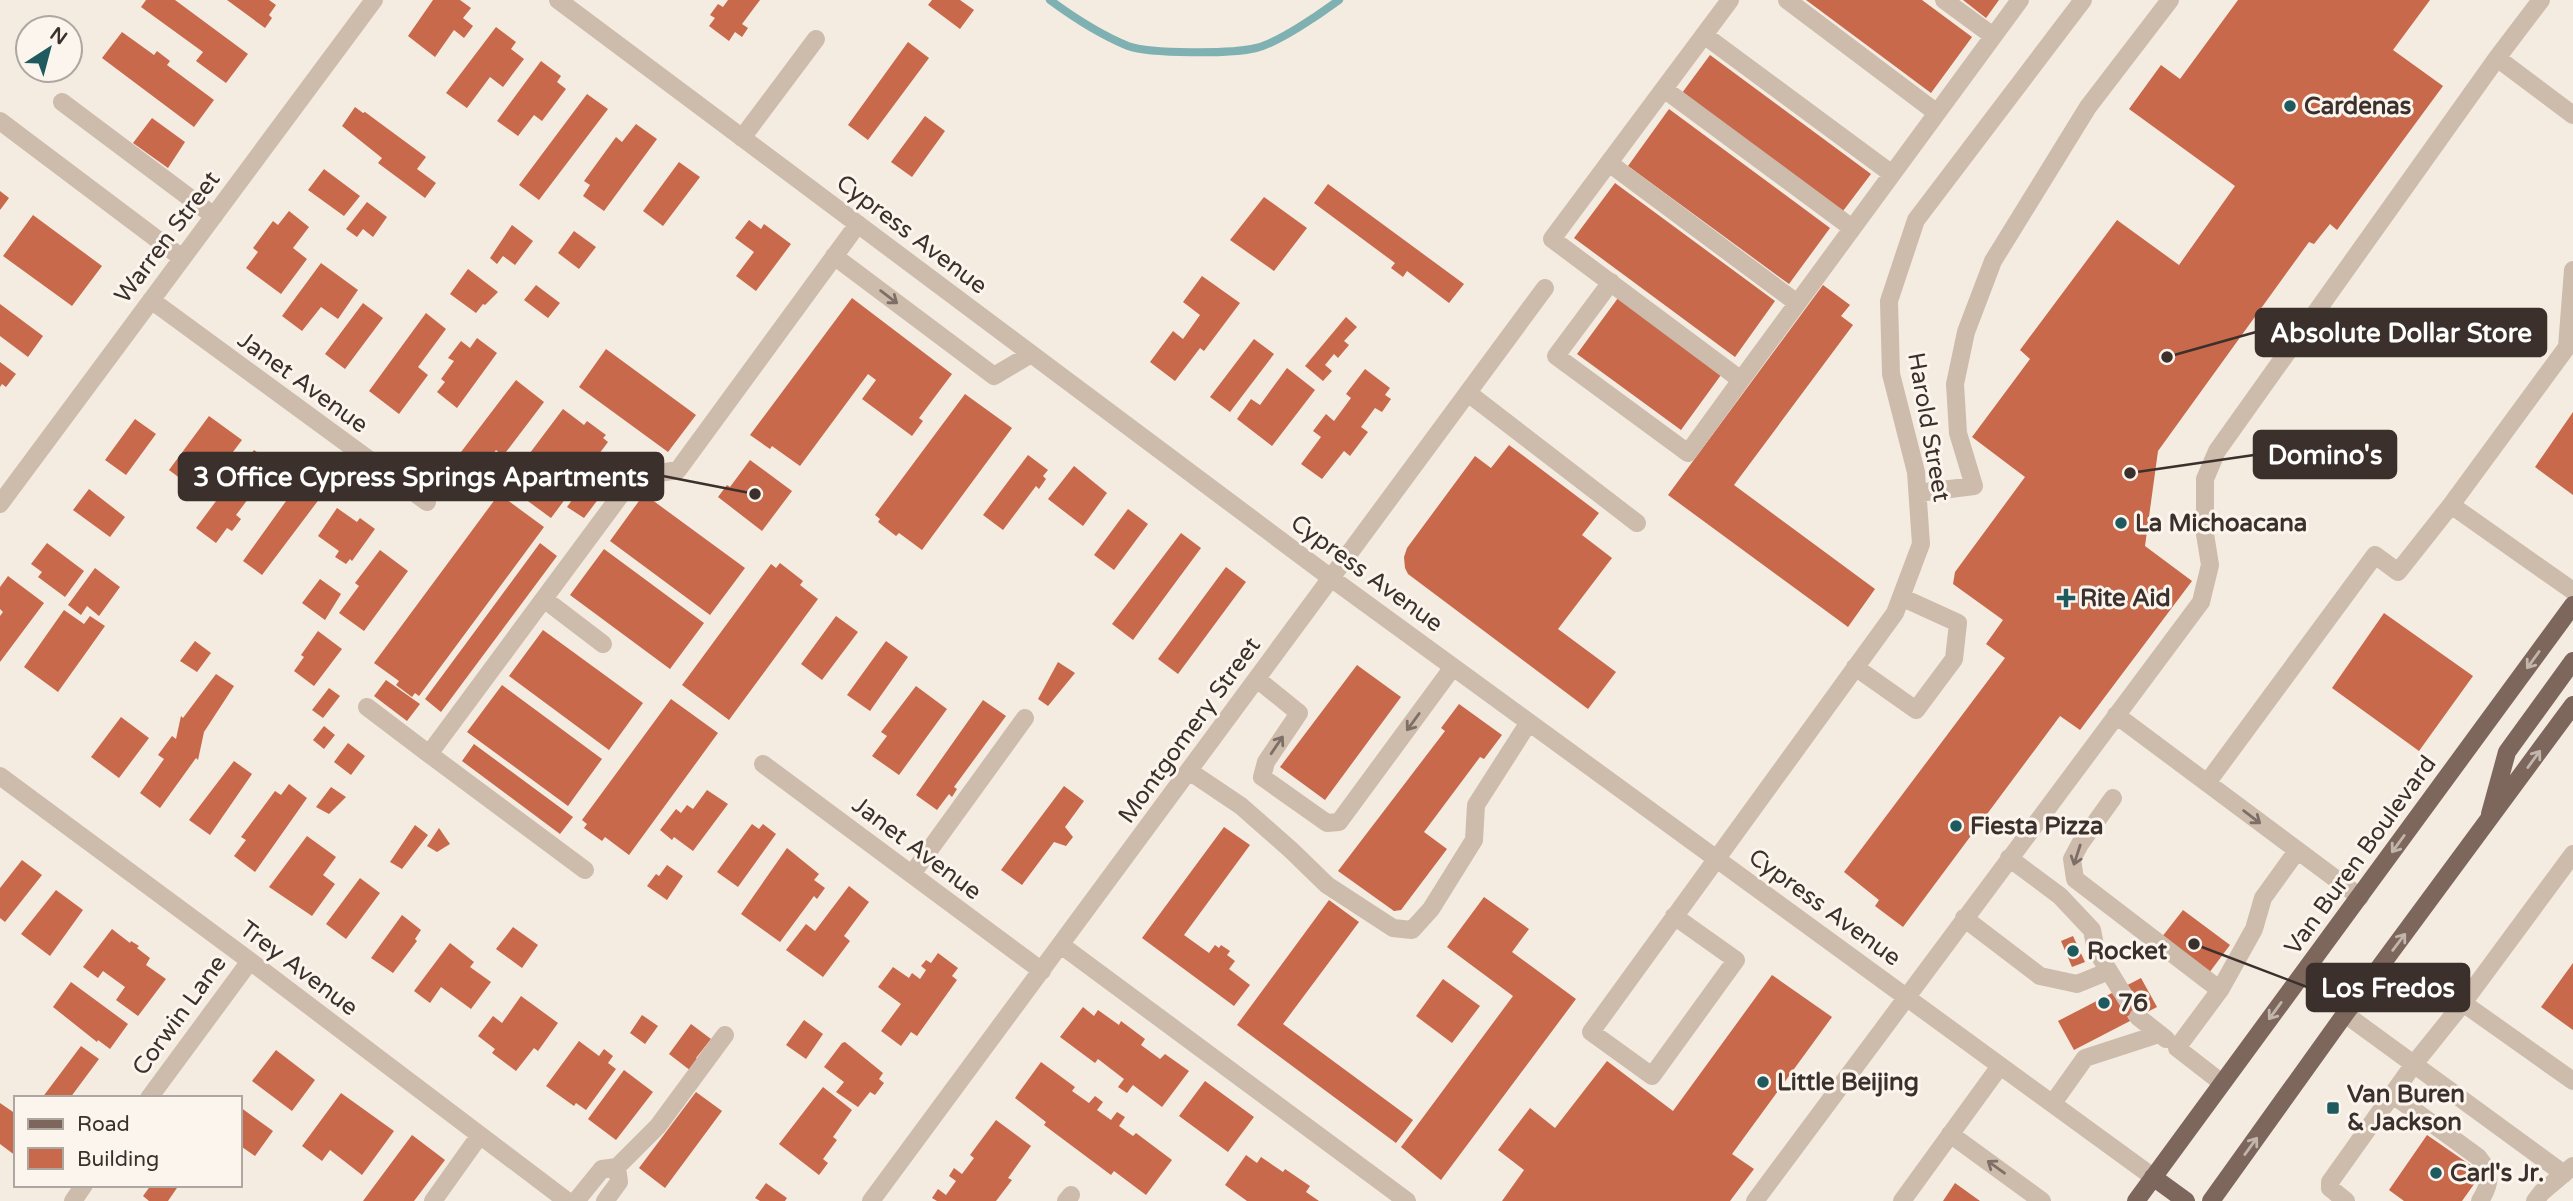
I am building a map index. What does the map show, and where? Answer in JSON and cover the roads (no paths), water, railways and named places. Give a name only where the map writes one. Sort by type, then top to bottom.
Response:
[{"type":"main road","name":"Van Buren Boulevard","points":[[2136,1201],[2573,605]]},
{"type":"main road","points":[[2487,824],[2507,752],[2573,662]]},
{"type":"main road","points":[[2211,1201],[2573,705]]},
{"type":"main road","points":[[2153,1177],[2186,1201]]},
{"type":"street","name":"Warren Street","points":[[2,497],[374,0]]},
{"type":"street","name":"Cypress Avenue","points":[[558,0],[1331,578],[2153,1177]]},
{"type":"street","points":[[1730,0],[1552,239],[1741,380]]},
{"type":"street","points":[[1787,0],[1937,113]]},
{"type":"street","points":[[1944,0],[1993,36]]},
{"type":"street","points":[[1611,282],[1556,356],[1688,453],[2020,0]]},
{"type":"street","name":"Harold Street","points":[[1674,916],[1736,960],[1652,1076],[1591,1032],[1674,916],[1895,612],[1922,544],[1916,472],[1891,374],[1889,301],[1916,220],[2083,0]]},
{"type":"street","points":[[1918,493],[1974,486],[1958,433],[1955,384],[1966,332],[1993,261],[2088,107],[2170,0]]},
{"type":"street","points":[[1756,1201],[2201,601],[2210,565],[2205,534],[2205,479],[2217,451],[2497,58],[2542,0]]},
{"type":"street","points":[[1704,35],[1892,174]]},
{"type":"street","points":[[742,138],[816,39]]},
{"type":"street","points":[[2497,58],[2573,115]]},
{"type":"street","points":[[1664,89],[1852,228]]},
{"type":"street","points":[[62,102],[214,216]]},
{"type":"street","points":[[0,121],[183,258]]},
{"type":"street","points":[[1609,163],[1797,303]]},
{"type":"street","points":[[429,754],[634,477],[678,470],[858,224]]},
{"type":"street","points":[[834,256],[994,376],[1031,354]]},
{"type":"street","points":[[2207,783],[2375,555],[2398,572],[2567,348],[2573,270]]},
{"type":"street","name":"Montgomery Street","points":[[871,1201],[1545,288]]},
{"type":"street","name":"Janet Avenue","points":[[151,300],[427,502]]},
{"type":"street","points":[[1468,393],[1637,523]]},
{"type":"street","points":[[2451,505],[2573,591]]},
{"type":"street","points":[[1855,667],[1916,710],[1954,659],[1958,623],[1901,597]]},
{"type":"street","points":[[544,599],[603,644]]},
{"type":"street","points":[[1257,679],[1299,713],[1266,762],[1262,777],[1327,823],[1339,822],[1453,667]]},
{"type":"street","points":[[367,708],[585,870]]},
{"type":"street","points":[[2116,715],[2360,897]]},
{"type":"street","points":[[912,874],[1026,718]]},
{"type":"street","points":[[1189,771],[1241,806],[1291,849],[1327,886],[1392,928],[1412,930],[1430,909],[1474,840],[1476,805],[1529,722]]},
{"type":"street","name":"Janet Avenue","points":[[763,764],[1042,971]]},
{"type":"street","name":"Trey Avenue","points":[[0,776],[567,1201]]},
{"type":"street","points":[[2113,798],[2072,859],[2075,879],[2220,990]]},
{"type":"street","points":[[2177,1048],[2220,990],[2254,929],[2263,898],[2297,850]]},
{"type":"street","points":[[2009,858],[2060,895],[2092,930],[2096,950],[2120,989]]},
{"type":"street","points":[[2346,1201],[2330,1188],[2330,1182],[2414,1065],[2571,861]]},
{"type":"street","points":[[1964,918],[2040,976],[2077,984],[2109,971]]},
{"type":"street","points":[[1061,945],[1407,1201]]},
{"type":"street","name":"Corwin Lane","points":[[150,1096],[250,961]]},
{"type":"street","points":[[2463,1003],[2573,1082]]},
{"type":"street","points":[[2345,1014],[2414,1065],[2568,1170],[2535,1201]]},
{"type":"street","points":[[2138,1017],[2222,1083]]},
{"type":"street","points":[[2053,1103],[2085,1058],[2159,1034]]},
{"type":"street","points":[[576,1201],[602,1169],[617,1167],[658,1126],[725,1035]]},
{"type":"street","points":[[1902,1201],[2000,1066]]},
{"type":"street","points":[[2393,1095],[2478,1157],[2487,1168],[2489,1185],[2480,1201]]},
{"type":"street","points":[[1950,1134],[2042,1201]]},
{"type":"street","points":[[433,1201],[480,1135]]},
{"type":"street","points":[[1920,1201],[1917,1196],[1932,1161]]},
{"type":"street","points":[[605,1201],[620,1182],[617,1167]]},
{"type":"waterway","points":[[1050,0],[1108,37],[1128,46],[1154,51],[1191,52],[1245,50],[1265,45],[1299,27],[1339,0]]},
{"type":"tunnel","points":[[2120,989],[2138,1017]]},
{"type":"place","name":"Cardenas","points":[[2290,106]]},
{"type":"place","name":"Absolute Dollar Store","points":[[2167,357]]},
{"type":"place","name":"Domino's","points":[[2130,473]]},
{"type":"place","name":"3 Office Cypress Springs Apartments","points":[[755,494]]},
{"type":"place","name":"La Michoacana","points":[[2121,523]]},
{"type":"place","name":"Rite Aid","points":[[2066,598]]},
{"type":"place","name":"Fiesta Pizza","points":[[1956,826]]},
{"type":"place","name":"Los Fredos","points":[[2194,944]]},
{"type":"place","name":"Rocket","points":[[2073,951]]},
{"type":"place","name":"76","points":[[2104,1003]]},
{"type":"place","name":"Little Beijing","points":[[1763,1082]]},
{"type":"place","name":"Van Buren & Jackson","points":[[2333,1108]]},
{"type":"place","name":"Carl's Jr.","points":[[2436,1173]]}]
